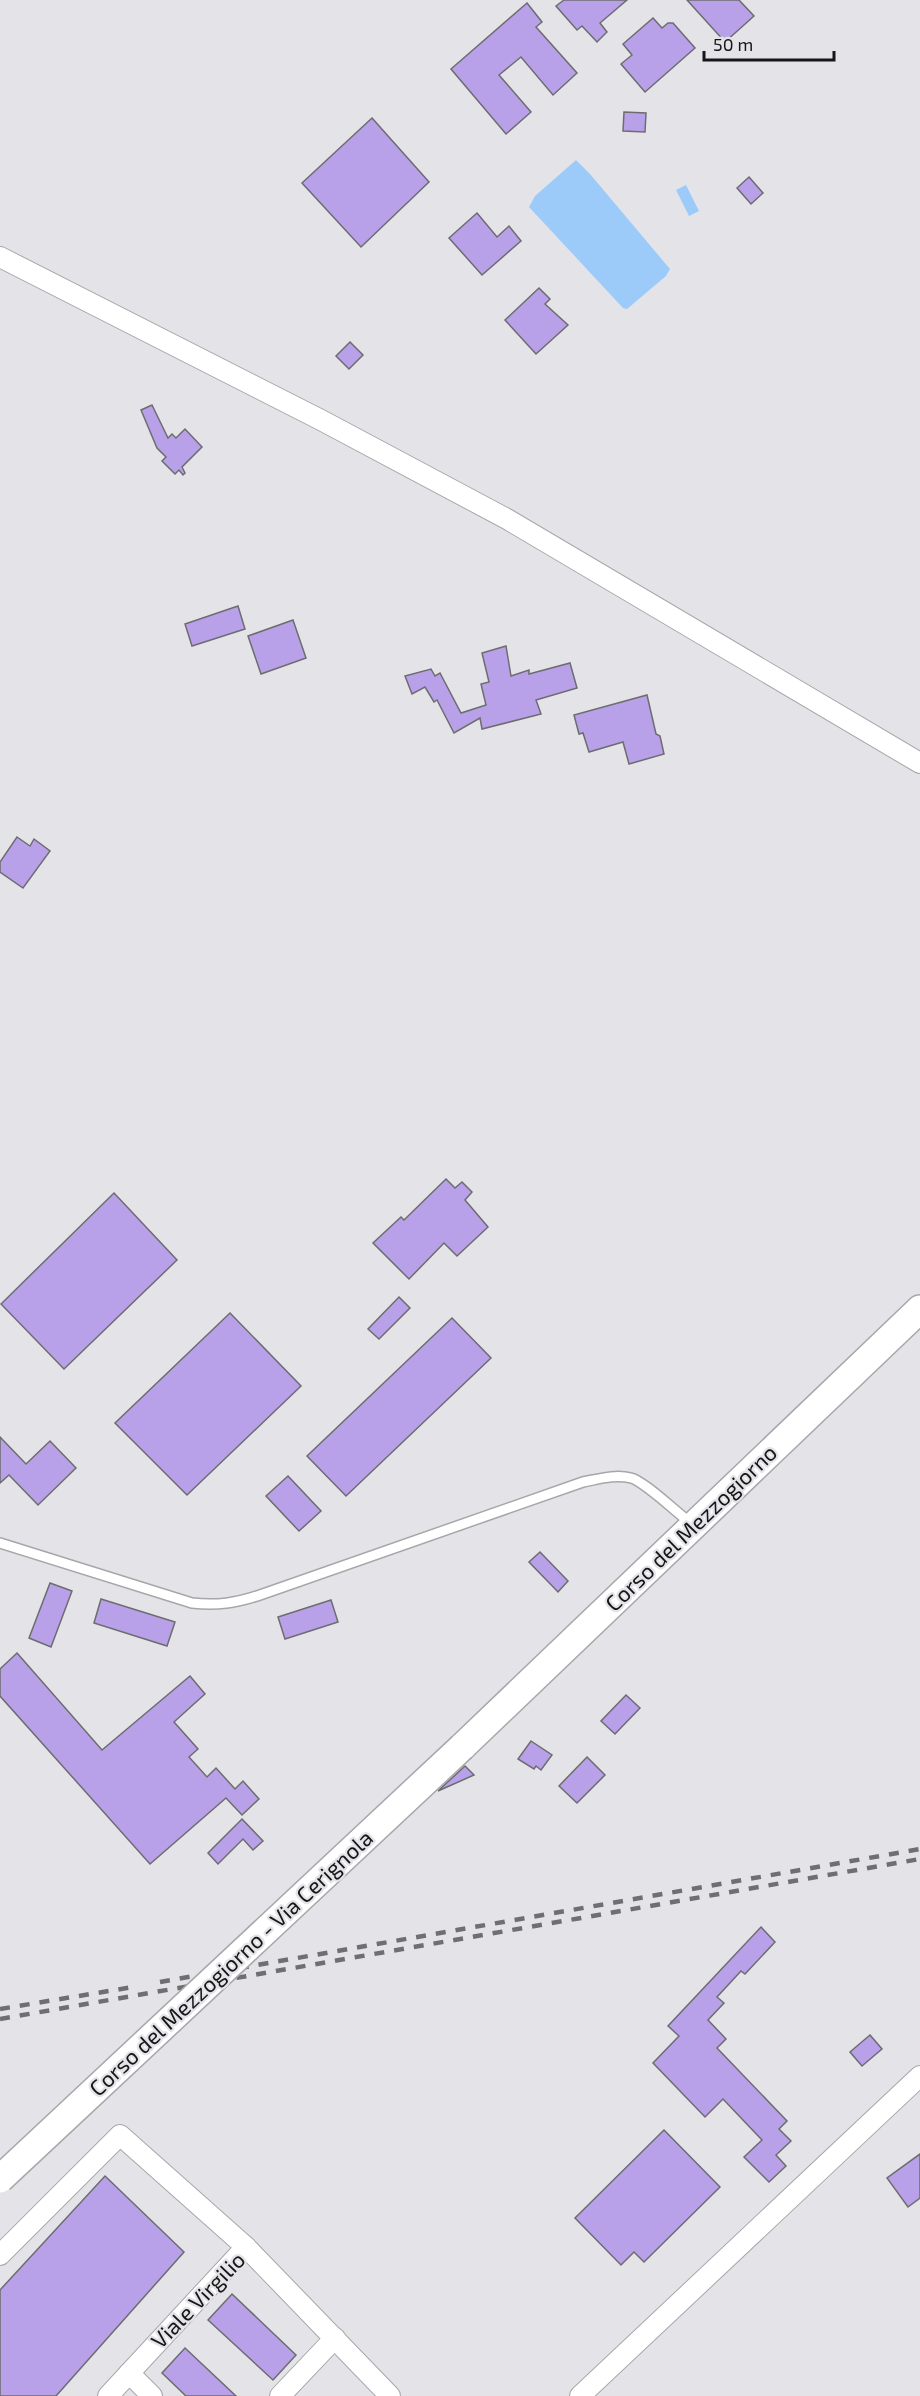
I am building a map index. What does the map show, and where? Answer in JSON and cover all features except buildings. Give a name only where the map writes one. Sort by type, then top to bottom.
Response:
[{"type":"main road","name":"Corso del Mezzogiorno","points":[[462,1748],[920,1310]]},
{"type":"main road","name":"Corso del Mezzogiorno - Via Cerignola","points":[[0,2179],[462,1748]]},
{"type":"street","points":[[0,257],[321,420],[507,519],[920,763]]},
{"type":"street","points":[[580,2396],[920,2076]]},
{"type":"street","points":[[0,2255],[120,2134],[246,2247]]},
{"type":"street","name":"Viale Virgilio","points":[[108,2396],[246,2247],[390,2396]]},
{"type":"street","points":[[280,2396],[335,2338]]},
{"type":"street","points":[[129,2373],[152,2396]]},
{"type":"lane","points":[[0,1543],[192,1603],[212,1605],[234,1604],[583,1482],[609,1476],[629,1477],[642,1481],[662,1502],[693,1526]]},
{"type":"water","points":[[576,160],[670,269],[666,276],[627,309],[623,308],[529,207],[535,196]]},
{"type":"water","points":[[686,185],[699,211],[689,216],[676,190]]},
{"type":"railway","points":[[160,1982],[920,1849]]},
{"type":"railway","points":[[0,2019],[920,1859]]},
{"type":"railway","points":[[0,2009],[133,1987]]}]
